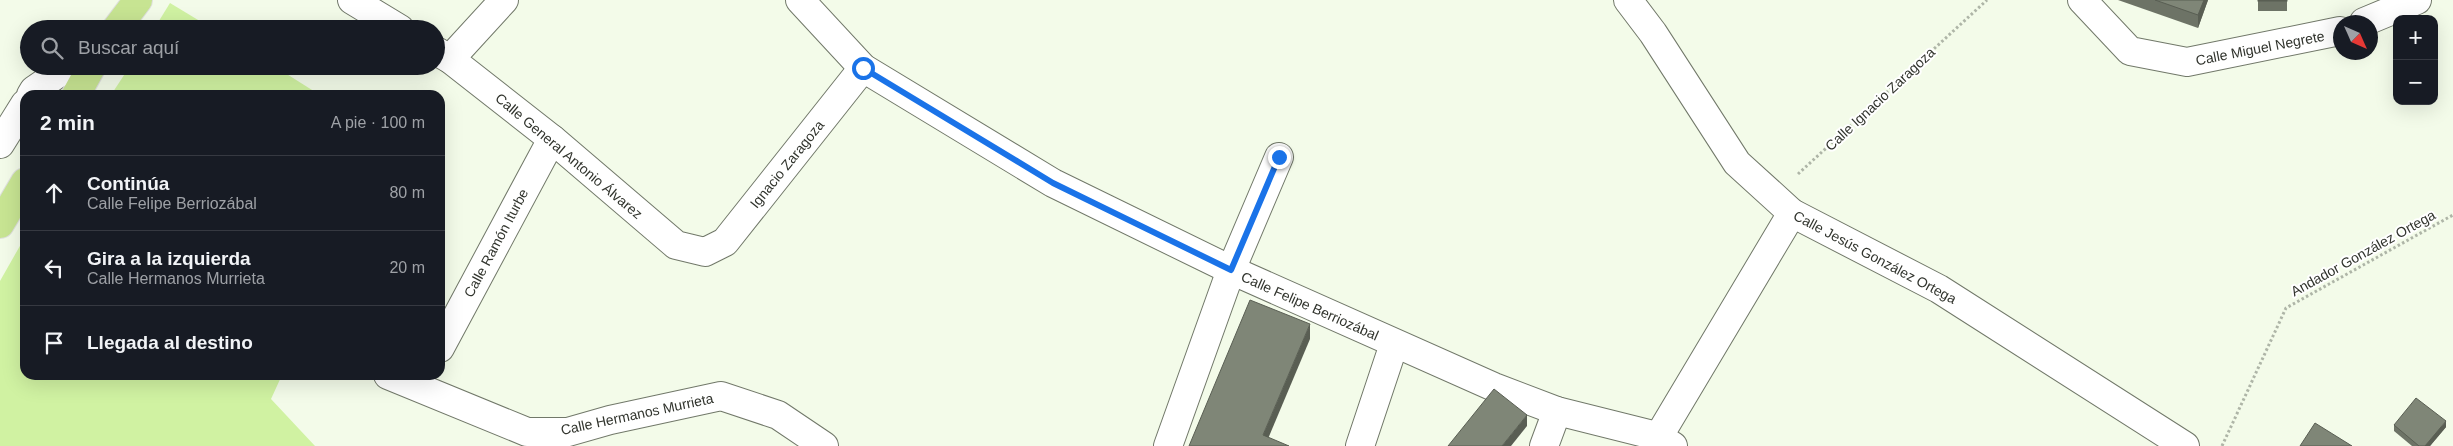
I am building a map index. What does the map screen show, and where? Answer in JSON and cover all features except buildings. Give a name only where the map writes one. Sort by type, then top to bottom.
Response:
[{"type":"main road","points":[[123,20],[138,0]]},
{"type":"main road","points":[[79,90],[87,75]]},
{"type":"main road","points":[[0,224],[20,190]]},
{"type":"street","points":[[352,0],[385,20]]},
{"type":"street","points":[[445,53],[504,0]]},
{"type":"street","name":"Calle Felipe Berriozábal","points":[[800,0],[863,68],[1053,183],[1231,270],[1494,387],[1557,411],[1661,443]]},
{"type":"street","name":"Calle Jesús González Ortega","points":[[1628,0],[1653,33],[1737,163],[1783,205],[1939,289],[2185,446]]},
{"type":"street","name":"Calle Miguel Negrete","points":[[2082,0],[2130,51],[2187,62],[2333,32]]},
{"type":"street","points":[[2378,16],[2417,0]]},
{"type":"street","name":"Calle General Antonio Álvarez","points":[[445,57],[552,139],[676,245],[705,252]]},
{"type":"street","name":"Ignacio Zaragoza","points":[[705,252],[725,242],[863,68]]},
{"type":"street","points":[[34,90],[56,75]]},
{"type":"street","points":[[0,144],[20,112]]},
{"type":"street","name":"Calle Ramón Iturbe","points":[[445,339],[552,139]]},
{"type":"street","points":[[1168,446],[1231,270],[1279,157]]},
{"type":"street","points":[[1661,443],[1783,205]]},
{"type":"street","points":[[1360,446],[1394,344]]},
{"type":"street","name":"Calle Hermanos Murrieta","points":[[421,380],[527,432],[568,432],[610,420],[721,396],[778,415],[824,446]]},
{"type":"street","points":[[1544,446],[1557,411]]},
{"type":"path","name":"Calle Ignacio Zaragoza","points":[[1783,205],[1987,0]]},
{"type":"path","name":"Andador González Ortega","points":[[2222,446],[2286,308],[2453,216]]},
{"type":"green space","points":[[170,3],[198,20],[160,20]]},
{"type":"green space","points":[[124,75],[288,75],[312,90],[114,90]]},
{"type":"green space","points":[[20,246],[20,380],[280,380],[271,399],[315,446],[0,446],[0,281]]},
{"type":"route","points":[[863,68],[1053,183],[1231,270],[1279,157]]}]
